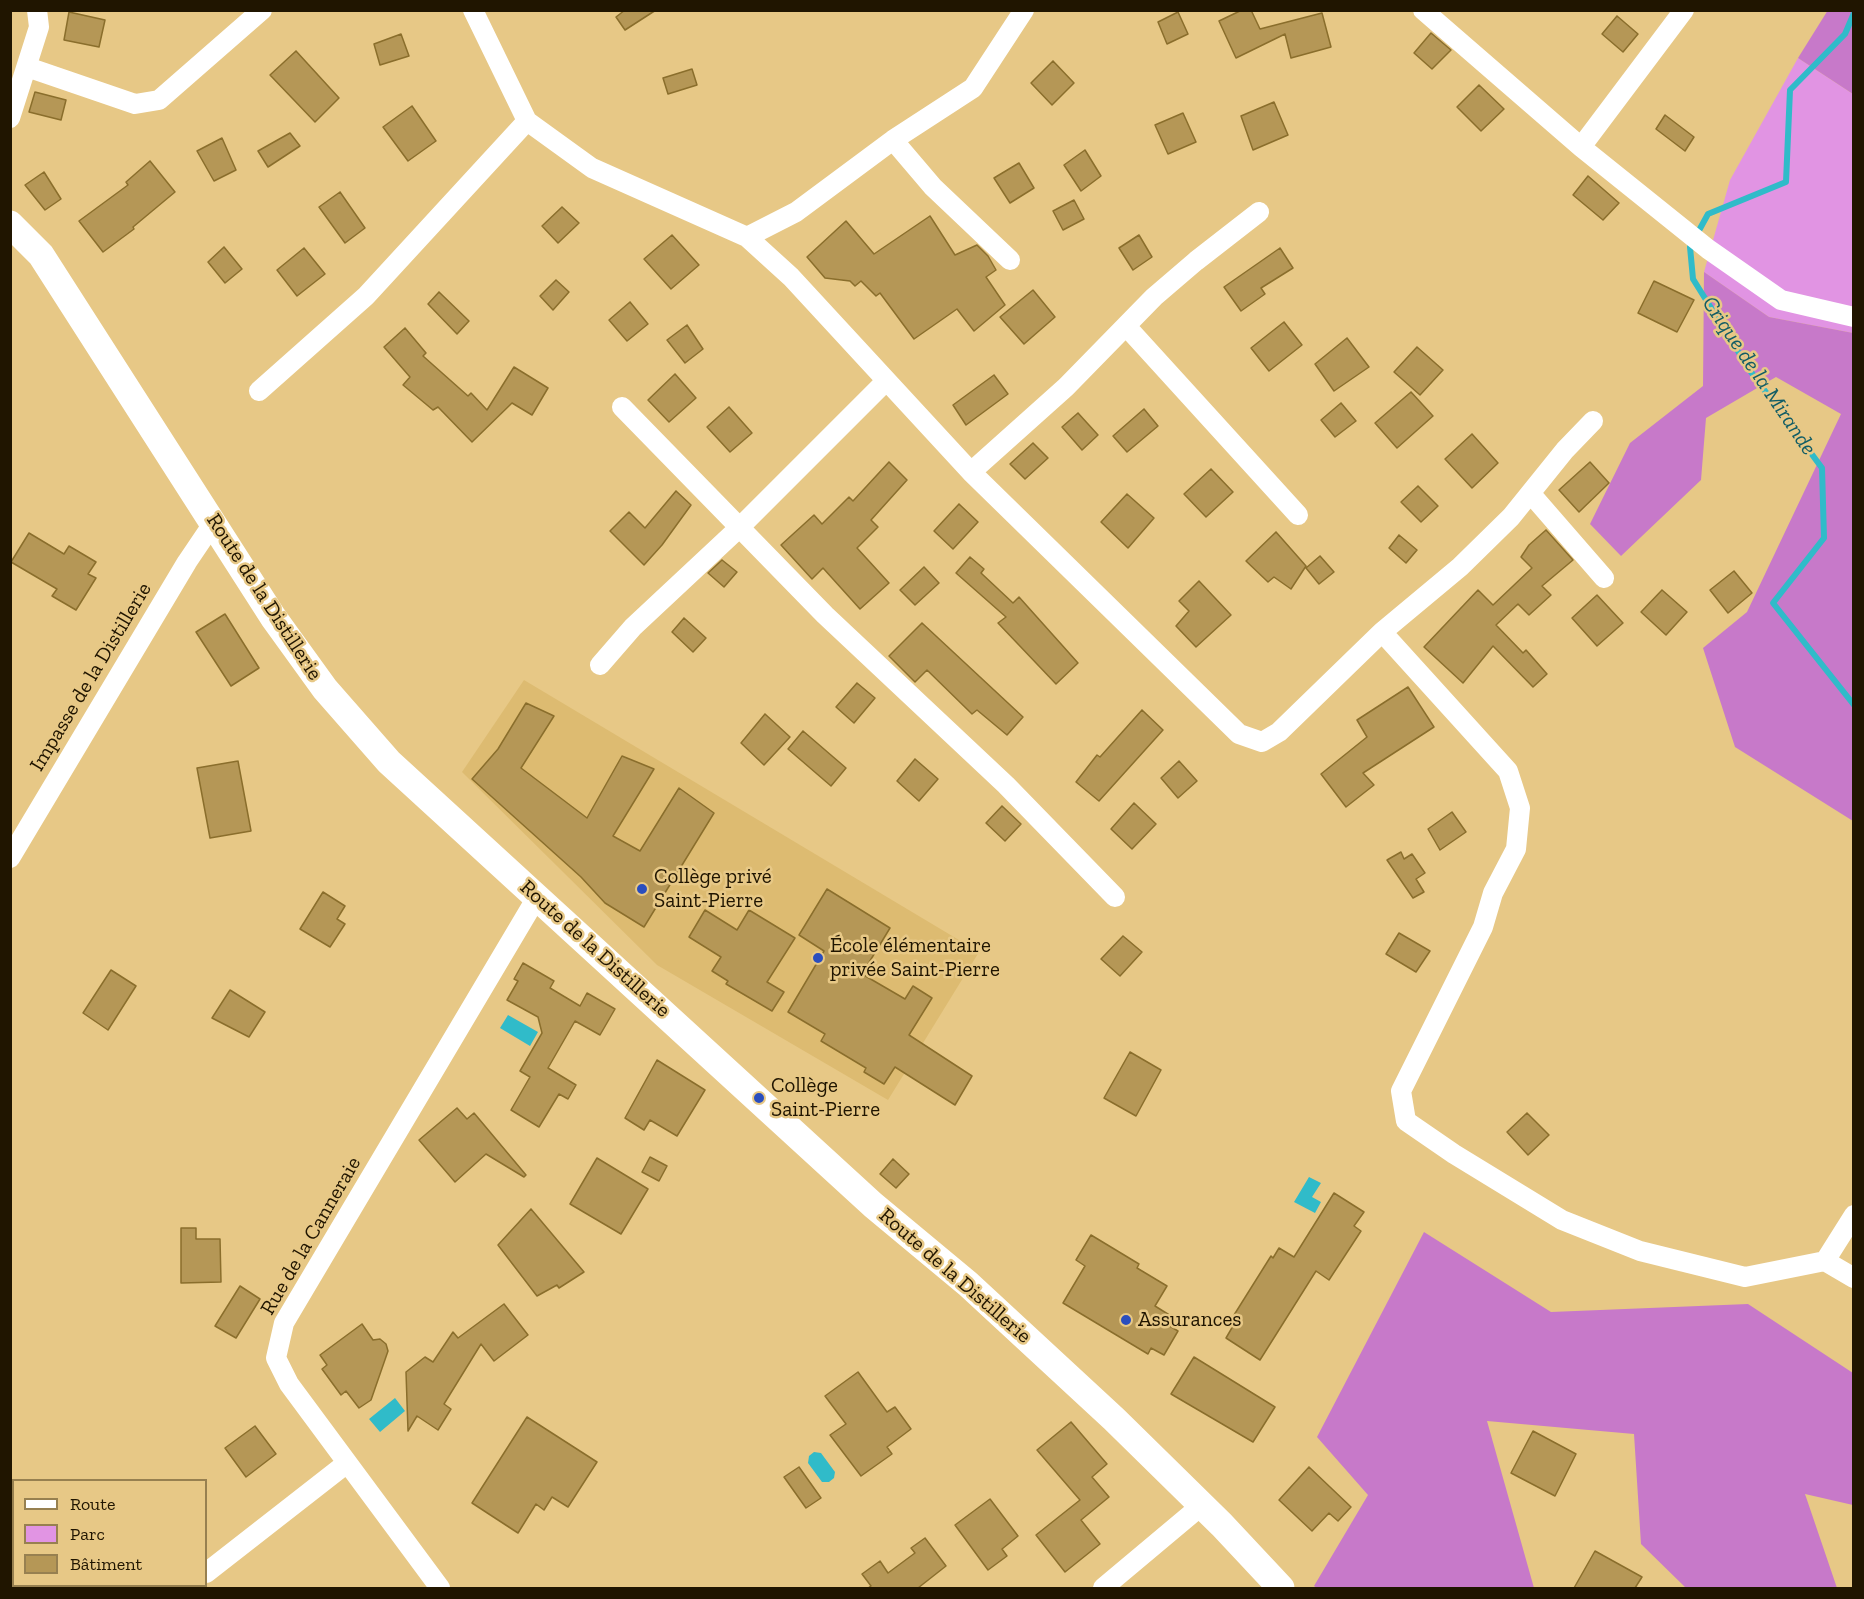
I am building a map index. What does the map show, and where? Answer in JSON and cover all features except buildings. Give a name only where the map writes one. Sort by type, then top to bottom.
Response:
[{"type":"street","points":[[10,118],[39,27],[37,10]]},
{"type":"street","points":[[27,67],[135,104],[159,100],[262,10]]},
{"type":"street","points":[[473,10],[527,121],[592,168],[747,237],[791,277],[971,472],[1239,734],[1262,742],[1279,732],[1382,632],[1460,567],[1531,494],[1565,450],[1593,422]]},
{"type":"street","points":[[747,237],[796,212],[893,140],[974,88],[1024,10]]},
{"type":"street","points":[[1423,10],[1581,147],[1708,249],[1781,300],[1854,317]]},
{"type":"street","points":[[1581,147],[1684,10]]},
{"type":"street","points":[[259,391],[366,296],[527,121]]},
{"type":"street","points":[[893,140],[933,187],[1010,260]]},
{"type":"street","points":[[971,472],[1066,387],[1154,297],[1259,212]]},
{"type":"street","name":"Route de la Distillerie","points":[[10,224],[41,255],[273,617],[325,689],[389,762],[873,1205],[968,1284],[1114,1419],[1202,1505],[1281,1588]]},
{"type":"street","points":[[1126,326],[1298,515]]},
{"type":"street","points":[[600,664],[633,627],[740,527],[886,381]]},
{"type":"street","points":[[622,407],[825,615],[1006,785],[1114,897]]},
{"type":"street","points":[[1531,494],[1604,578]]},
{"type":"street","name":"Impasse de la Distillerie","points":[[10,858],[214,522]]},
{"type":"street","points":[[1382,632],[1508,771],[1520,808],[1516,849],[1493,893],[1483,927],[1401,1091],[1406,1121],[1454,1154],[1562,1220],[1640,1251],[1745,1277],[1825,1261],[1854,1278]]},
{"type":"street","name":"Rue de la Canneraie","points":[[440,1588],[289,1384],[276,1358],[284,1323],[537,897]]},
{"type":"street","points":[[1825,1261],[1854,1215]]},
{"type":"street","points":[[207,1572],[347,1462]]},
{"type":"street","points":[[1103,1588],[1202,1505]]},
{"type":"shaded area","points":[[1828,10],[1853,11],[1853,94],[1798,58]]},
{"type":"shaded area","points":[[1704,272],[1769,317],[1853,333],[1853,821],[1735,747],[1703,648],[1747,612],[1841,414],[1776,377],[1706,418],[1701,480],[1621,556],[1590,524],[1630,443],[1703,386]]},
{"type":"shaded area","points":[[524,680],[979,952],[888,1100],[657,965],[462,772]]},
{"type":"shaded area","points":[[1424,1232],[1551,1312],[1748,1304],[1853,1373],[1853,1505],[1805,1494],[1837,1588],[1686,1588],[1641,1544],[1634,1434],[1487,1421],[1534,1588],[1317,1588],[1314,1586],[1368,1495],[1317,1437]]},
{"type":"green space","points":[[1798,58],[1853,94],[1853,333],[1769,317],[1704,272],[1730,180]]},
{"type":"water","points":[[508,1015],[538,1032],[530,1046],[500,1028]]},
{"type":"water","points":[[1309,1177],[1321,1183],[1312,1197],[1321,1202],[1315,1213],[1294,1202]]},
{"type":"water","points":[[395,1398],[405,1411],[380,1432],[369,1419]]},
{"type":"water","points":[[814,1452],[821,1453],[835,1472],[834,1478],[829,1482],[822,1482],[808,1463],[809,1456]]},
{"type":"waterway","name":"Crique de la Mirande","points":[[1854,13],[1845,34],[1790,90],[1786,182],[1708,214],[1690,247],[1693,279],[1751,372],[1822,468],[1824,538],[1773,603],[1854,705]]},
{"type":"place","name":"Collège privé Saint-Pierre","points":[[642,889]]},
{"type":"place","name":"École élémentaire privée Saint-Pierre","points":[[818,958]]},
{"type":"place","name":"Collège Saint-Pierre","points":[[759,1098]]},
{"type":"place","name":"Assurances","points":[[1126,1320]]}]
